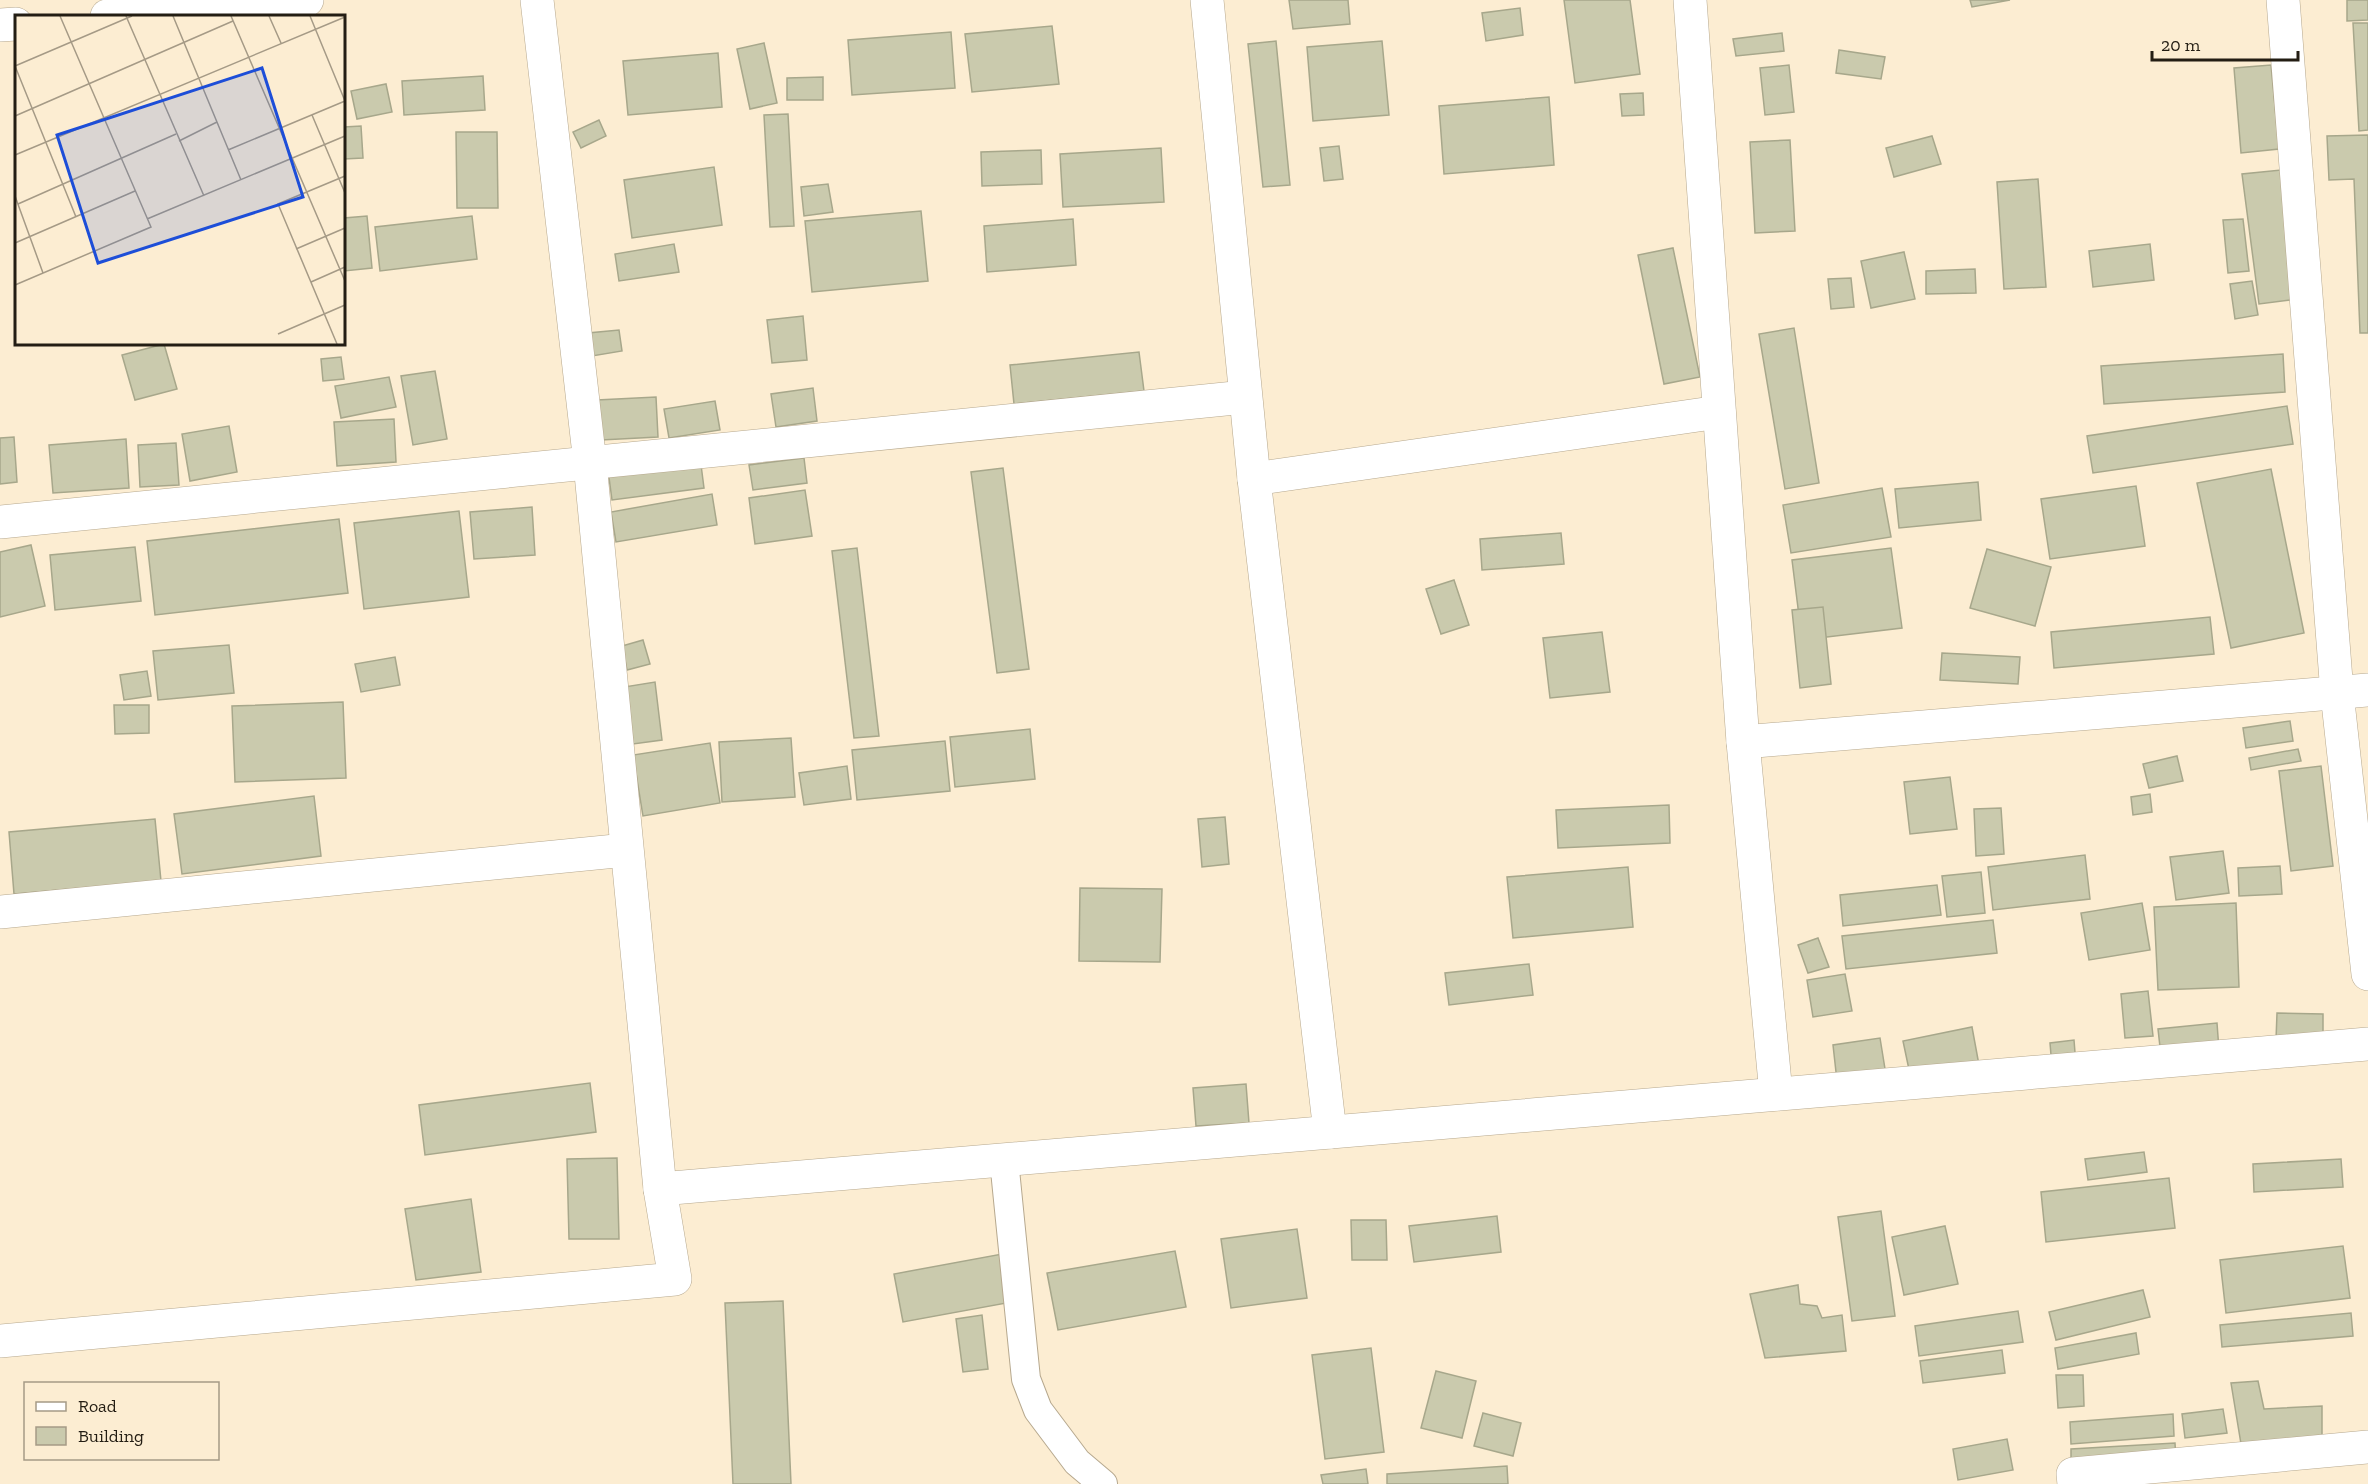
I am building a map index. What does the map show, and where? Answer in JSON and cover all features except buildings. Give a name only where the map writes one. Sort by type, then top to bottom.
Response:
[{"type":"street","points":[[120,15],[307,0]]},
{"type":"street","points":[[0,1341],[675,1279],[660,1189],[590,463],[537,0]]},
{"type":"street","points":[[1207,0],[1245,397],[1330,1132]]},
{"type":"street","points":[[1690,0],[1743,742],[1776,1094]]},
{"type":"street","points":[[2283,0],[2353,691],[2368,974]]},
{"type":"street","points":[[0,25],[15,24]]},
{"type":"street","points":[[0,522],[1245,397]]},
{"type":"street","points":[[1254,479],[1719,412]]},
{"type":"street","points":[[1743,742],[2353,691]]},
{"type":"street","points":[[0,912],[626,850]]},
{"type":"street","points":[[660,1189],[2368,1044]]},
{"type":"street","points":[[2074,1484],[2073,1474],[2368,1447]]},
{"type":"lane","points":[[1004,1161],[1026,1379],[1038,1410],[1077,1462],[1103,1484]]}]
